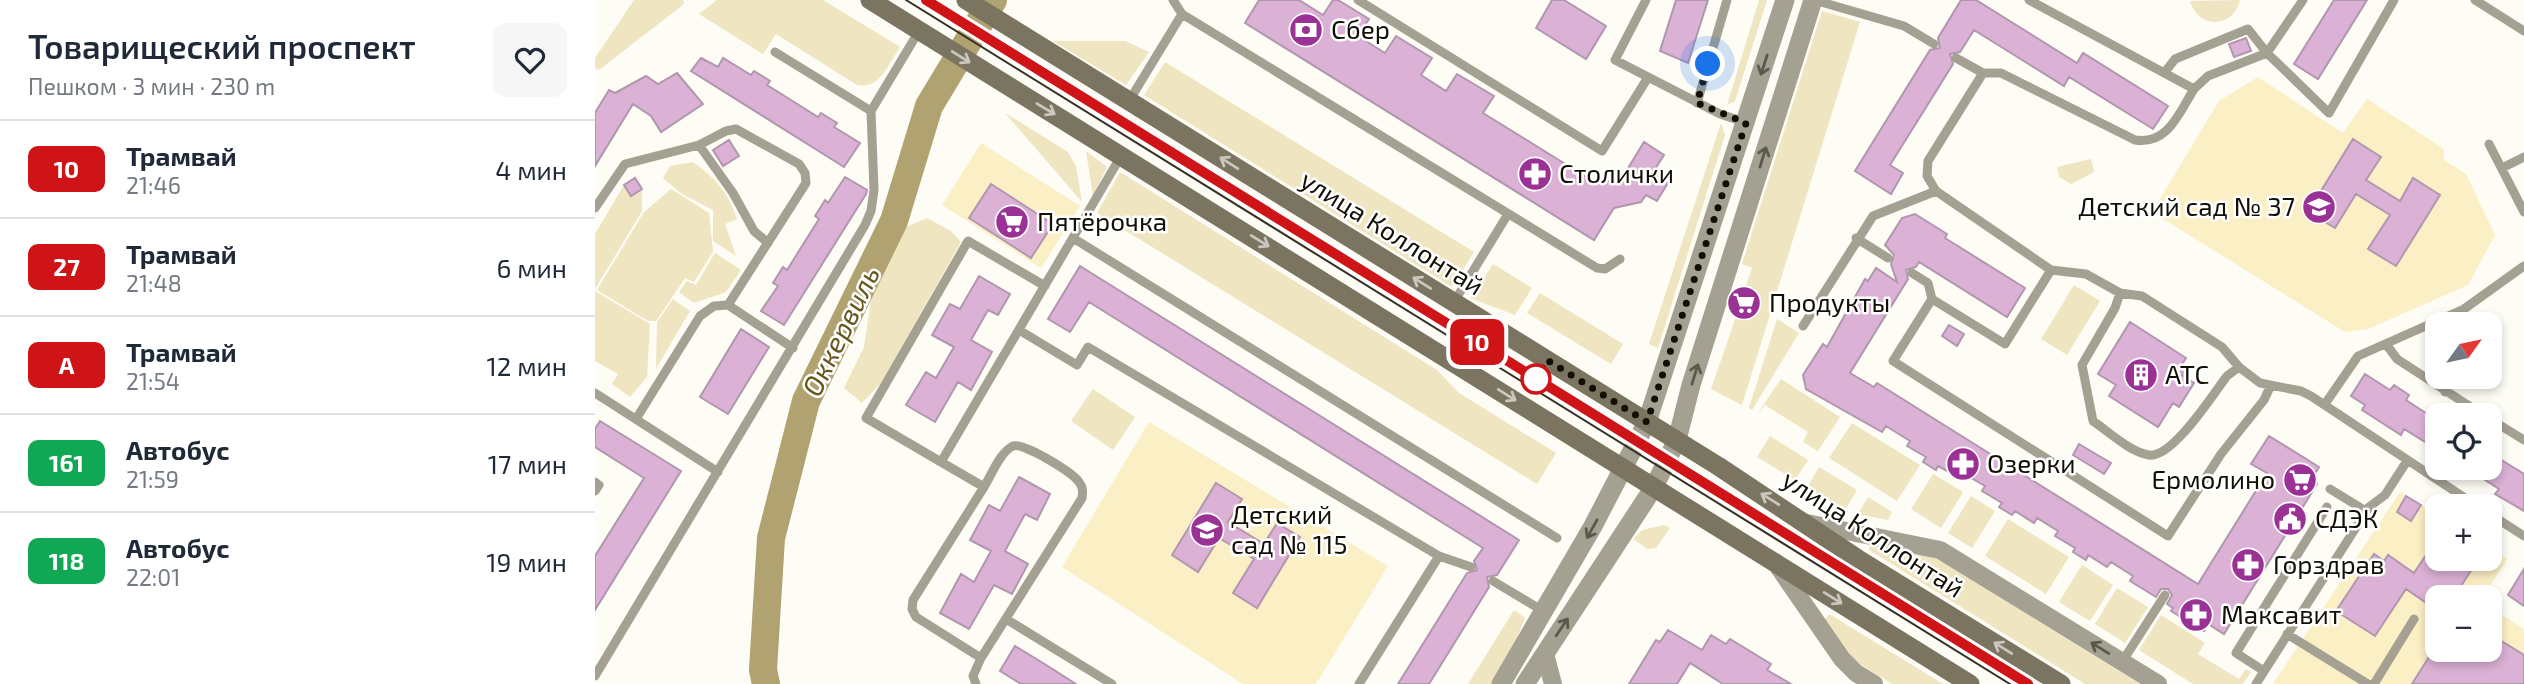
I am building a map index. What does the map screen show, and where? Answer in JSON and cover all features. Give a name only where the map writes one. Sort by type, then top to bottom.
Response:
[{"type":"main road","points":[[870,0],[1971,684]]},
{"type":"main road","name":"улица Коллонтай","points":[[966,0],[1677,440],[1858,558],[2061,684]]},
{"type":"street","points":[[1501,684],[1594,526],[1647,422],[1785,0]]},
{"type":"street","points":[[1525,684],[1654,487],[1677,440],[1691,385],[1813,0]]},
{"type":"street","points":[[1807,523],[1940,550],[2158,684]]},
{"type":"street","points":[[1775,562],[1842,659],[1856,673],[1874,684]]},
{"type":"street","points":[[1545,654],[1553,684]]},
{"type":"lane","points":[[1173,0],[1182,15],[1597,268],[1605,270],[1620,259]]},
{"type":"lane","points":[[1358,0],[1602,151],[1647,79]]},
{"type":"lane","points":[[1646,0],[1615,60],[1647,79],[1746,123]]},
{"type":"lane","points":[[1697,103],[1727,0]]},
{"type":"lane","points":[[1813,0],[1904,26],[1934,44]]},
{"type":"lane","points":[[2029,0],[2194,89]]},
{"type":"lane","points":[[1957,58],[1983,74],[2001,73],[2135,140],[2147,142],[2168,132],[2194,89],[2209,76],[2267,53],[2303,0]]},
{"type":"lane","points":[[2165,72],[2175,59],[2248,29],[2267,53],[2329,113],[2393,0]]},
{"type":"lane","points":[[2475,0],[2488,4],[2524,31]]},
{"type":"lane","points":[[1129,101],[1182,15]]},
{"type":"lane","points":[[595,676],[793,348],[871,211],[876,163],[871,111],[927,36]]},
{"type":"lane","points":[[775,52],[871,111]]},
{"type":"lane","points":[[1983,74],[1928,161],[1927,176],[1936,191],[2051,270],[2086,274],[2120,293],[2142,296],[2222,347],[2239,367],[2260,383],[2301,391],[2325,404],[2458,494]]},
{"type":"lane","points":[[595,208],[625,164],[699,145],[726,131],[736,129],[799,164],[805,173],[806,183],[728,305]]},
{"type":"lane","points":[[2489,144],[2524,212]]},
{"type":"lane","points":[[699,145],[733,193],[754,231],[768,243]]},
{"type":"lane","points":[[941,462],[1121,155]]},
{"type":"lane","points":[[2502,169],[2524,157]]},
{"type":"lane","points":[[1803,326],[1856,238],[1873,216],[1936,191]]},
{"type":"lane","points":[[1454,302],[1508,214]]},
{"type":"lane","points":[[1073,237],[1557,538]]},
{"type":"lane","points":[[1856,238],[1888,258]]},
{"type":"lane","points":[[984,487],[866,418],[968,241],[1045,286]]},
{"type":"lane","points":[[2461,312],[2524,266]]},
{"type":"lane","points":[[1912,273],[1928,283],[1932,299],[2005,344],[2051,270]]},
{"type":"lane","points":[[2120,293],[2115,308],[2082,365],[2093,421],[2142,453],[2152,456],[2171,448],[2227,376],[2239,367]]},
{"type":"lane","points":[[1932,299],[1893,361],[2168,536],[2221,454],[2264,400],[2270,387]]},
{"type":"lane","points":[[636,419],[700,316],[714,306],[728,305],[793,348]]},
{"type":"lane","points":[[2325,404],[2353,360],[2425,329]]},
{"type":"lane","points":[[1019,330],[1077,365],[1088,347],[1439,556],[1471,567]]},
{"type":"lane","points":[[2386,344],[2397,359],[2463,403]]},
{"type":"lane","points":[[595,393],[718,472]]},
{"type":"lane","points":[[2502,426],[2524,440]]},
{"type":"lane","points":[[976,684],[973,676],[981,658],[1082,498],[1083,487],[1078,479],[1034,451],[1015,445],[1007,450],[913,600],[912,609],[916,617],[981,658]]},
{"type":"lane","points":[[2256,684],[2366,511],[2385,495],[2407,461]]},
{"type":"lane","points":[[595,482],[599,485],[595,491]]},
{"type":"lane","points":[[2330,489],[2366,511]]},
{"type":"lane","points":[[2264,671],[2236,653],[2327,507]]},
{"type":"lane","points":[[2502,522],[2524,536]]},
{"type":"lane","points":[[1359,684],[1439,556]]},
{"type":"lane","points":[[1493,580],[1543,611]]},
{"type":"lane","points":[[2122,662],[2165,595]]},
{"type":"lane","points":[[1006,619],[1112,684]]},
{"type":"lane","points":[[2374,684],[2414,619]]},
{"type":"lane","points":[[2287,634],[2368,684]]},
{"type":"shaded area","points":[[634,0],[683,0],[684,4],[599,70],[595,68],[595,58]]},
{"type":"shaded area","points":[[717,0],[823,0],[900,47],[878,79],[865,85],[857,85],[776,34],[763,54],[699,14]]},
{"type":"shaded area","points":[[1759,0],[1767,0],[1735,101],[1727,105]]},
{"type":"shaded area","points":[[2240,0],[2230,16],[2215,22],[2200,17],[2190,1]]},
{"type":"shaded area","points":[[1822,11],[1860,22],[1742,405],[1711,389],[1737,314],[1747,316],[1753,294],[1744,291],[1752,268],[1742,264]]},
{"type":"shaded area","points":[[1053,41],[1125,41],[1149,52],[1126,85]]},
{"type":"shaded area","points":[[1165,62],[1474,252],[1452,287],[1144,95]]},
{"type":"shaded area","name":"Детский сад № 37","points":[[2258,77],[2343,133],[2367,99],[2444,149],[2444,160],[2466,174],[2495,235],[2468,285],[2368,329],[2345,332],[2152,212],[2219,101]]},
{"type":"shaded area","points":[[1005,113],[1068,152],[1076,166],[1082,202]]},
{"type":"shaded area","points":[[1721,123],[1725,135],[1658,348],[1649,344]]},
{"type":"shaded area","points":[[981,143],[1080,206],[1041,268],[942,205]]},
{"type":"shaded area","points":[[1086,151],[1107,167],[1093,196]]},
{"type":"shaded area","points":[[2091,159],[2094,172],[2071,184],[2059,177],[2057,167]]},
{"type":"shaded area","points":[[693,162],[720,187],[734,210],[737,219],[725,224],[736,256],[713,241],[713,210],[682,194],[663,178],[670,166]]},
{"type":"shaded area","points":[[1120,172],[1437,370],[1459,393],[1556,453],[1537,484],[1097,213]]},
{"type":"shaded area","points":[[624,185],[631,196],[642,189],[642,211],[595,289],[595,234]]},
{"type":"shaded area","points":[[671,189],[709,213],[713,252],[694,282],[685,278],[656,321],[648,321],[597,290],[644,212]]},
{"type":"shaded area","points":[[927,218],[951,231],[961,242],[881,383],[862,403],[844,388],[864,347],[873,287],[899,230]]},
{"type":"shaded area","points":[[715,253],[741,270],[726,292],[694,303],[679,292],[687,281],[696,285]]},
{"type":"shaded area","points":[[1493,264],[1532,288],[1515,315],[1470,298]]},
{"type":"shaded area","points":[[2074,285],[2100,301],[2067,355],[2041,339]]},
{"type":"shaded area","points":[[595,291],[650,324],[647,377],[630,397],[612,384],[618,374],[595,361]]},
{"type":"shaded area","points":[[1540,293],[1623,344],[1611,364],[1527,313]]},
{"type":"shaded area","points":[[673,299],[690,311],[656,369],[657,322]]},
{"type":"shaded area","points":[[1777,319],[1799,333],[1752,410],[1749,408]]},
{"type":"shaded area","points":[[1781,379],[1840,417],[1818,451],[1803,442],[1808,432],[1765,405],[1758,413]]},
{"type":"shaded area","points":[[1093,389],[1135,417],[1113,450],[1071,421]]},
{"type":"shaded area","name":"Детский сад № 115","points":[[1149,422],[1388,566],[1316,684],[1243,684],[1062,567]]},
{"type":"shaded area","points":[[1852,423],[1920,465],[1897,501],[1829,458]]},
{"type":"shaded area","points":[[1770,436],[1808,460],[1795,480],[1757,457]]},
{"type":"shaded area","points":[[1819,467],[1857,490],[1845,510],[1807,488]]},
{"type":"shaded area","points":[[1933,474],[1963,492],[1941,528],[1911,509]]},
{"type":"shaded area","points":[[2400,492],[2425,507],[2425,571],[2499,571],[2491,585],[2425,585],[2425,662],[2502,662],[2502,615],[2524,629],[2524,684],[2273,684]]},
{"type":"shaded area","points":[[1971,496],[1995,511],[1972,548],[1948,533]]},
{"type":"shaded area","points":[[1868,497],[1892,512],[1888,520],[1858,514]]},
{"type":"shaded area","points":[[2008,519],[2069,557],[2046,594],[1985,556]]},
{"type":"shaded area","points":[[1664,525],[1670,528],[1656,548],[1648,549],[1633,539],[1642,530]]},
{"type":"shaded area","points":[[1869,542],[1933,556],[2140,684],[2085,684],[1869,550]]},
{"type":"shaded area","points":[[2082,565],[2113,585],[2090,621],[2059,602]]},
{"type":"shaded area","points":[[2117,588],[2148,607],[2125,643],[2095,624]]},
{"type":"shaded area","points":[[1514,610],[1525,618],[1512,651],[1492,684],[1468,684]]},
{"type":"shaded area","points":[[1828,615],[1943,684],[1892,684],[1854,660],[1825,620]]},
{"type":"shaded area","points":[[2161,615],[2205,643],[2198,654],[2239,679],[2246,669],[2251,672],[2243,684],[2193,684],[2139,650]]},
{"type":"building","points":[[1259,0],[1299,0],[1323,15],[1333,0],[1338,0],[1369,19],[1358,36],[1385,53],[1396,36],[1432,58],[1421,75],[1446,91],[1457,74],[1494,96],[1483,113],[1596,183],[1622,178],[1644,142],[1664,155],[1653,172],[1669,181],[1657,201],[1646,195],[1641,202],[1614,208],[1594,240],[1245,23]]},
{"type":"building","points":[[1552,0],[1564,0],[1606,26],[1586,59],[1536,28]]},
{"type":"building","points":[[1676,0],[1708,0],[1688,63],[1660,51]]},
{"type":"building","points":[[1961,0],[1976,0],[2077,63],[2083,53],[2168,106],[2153,129],[2069,77],[2064,86],[1974,30],[1960,52],[1950,54],[1953,64],[1890,165],[1903,173],[1891,194],[1855,171],[1930,50],[1940,48],[1938,38]]},
{"type":"building","points":[[2334,0],[2367,0],[2318,79],[2294,64]]},
{"type":"building","points":[[2246,38],[2251,51],[2234,57],[2229,44]]},
{"type":"building","points":[[701,58],[718,67],[723,58],[751,75],[754,71],[770,81],[767,85],[818,117],[821,113],[837,123],[834,127],[860,143],[844,167],[691,71]]},
{"type":"building","points":[[677,73],[703,104],[661,132],[651,116],[633,104],[595,166],[595,113],[609,90],[615,93],[646,76],[658,84]]},
{"type":"building","points":[[2353,139],[2381,157],[2366,180],[2400,201],[2413,178],[2440,195],[2396,266],[2368,249],[2390,215],[2356,194],[2335,228],[2308,212]]},
{"type":"building","points":[[729,140],[739,156],[723,166],[713,150]]},
{"type":"building","points":[[845,177],[867,190],[866,194],[784,325],[761,311],[778,286],[773,283],[783,267],[787,270],[819,219],[815,216],[825,200],[828,203]]},
{"type":"building","points":[[635,178],[642,189],[631,196],[624,185]]},
{"type":"building","name":"Пятёрочка","points":[[991,184],[1053,224],[1031,258],[969,218]]},
{"type":"building","points":[[1915,214],[1947,234],[1945,238],[2025,288],[2007,317],[1919,262],[1916,267],[1906,270],[1908,279],[1850,373],[1874,387],[1877,383],[2198,584],[2267,473],[2251,464],[2269,436],[2319,467],[2311,480],[2317,484],[2224,634],[2208,624],[2204,631],[2171,611],[2173,608],[2167,604],[2172,595],[2168,589],[2161,589],[2156,597],[2130,581],[2133,576],[2111,562],[2107,567],[2088,555],[2086,560],[2073,552],[2075,548],[2055,536],[2058,531],[2037,518],[2034,523],[2015,511],[2012,515],[1999,507],[2002,503],[1982,491],[1985,486],[1961,472],[1958,477],[1938,466],[1936,470],[1923,462],[1926,457],[1907,446],[1910,441],[1886,426],[1882,432],[1806,389],[1803,375],[1823,344],[1827,347],[1865,279],[1868,281],[1876,268],[1897,282],[1891,264],[1894,255],[1885,245],[1902,218]]},
{"type":"building","points":[[1080,266],[1519,540],[1497,575],[1487,577],[1489,587],[1429,684],[1398,684],[1467,573],[1477,570],[1474,561],[1483,548],[1089,302],[1070,332],[1048,319]]},
{"type":"building","points":[[979,276],[1010,294],[998,315],[988,310],[971,340],[992,352],[971,390],[958,382],[935,422],[906,405],[926,372],[936,378],[954,347],[932,335],[950,304],[960,309]]},
{"type":"building","name":"АТС","points":[[2130,322],[2186,358],[2179,369],[2184,372],[2182,375],[2194,383],[2179,407],[2173,403],[2158,427],[2109,396],[2116,385],[2098,374]]},
{"type":"building","points":[[1949,325],[1964,334],[1957,346],[1942,336]]},
{"type":"building","points":[[741,329],[769,347],[728,414],[700,397]]},
{"type":"building","points":[[2365,374],[2390,390],[2394,385],[2409,395],[2406,400],[2425,412],[2425,442],[2404,429],[2401,435],[2362,410],[2365,405],[2351,396]]},
{"type":"building","points":[[600,421],[681,471],[595,610],[595,556],[644,478],[595,447],[595,429]]},
{"type":"building","points":[[2079,444],[2111,463],[2104,474],[2073,455]]},
{"type":"building","points":[[2502,460],[2524,474],[2524,511],[2502,498],[2502,494],[2495,494],[2499,489],[2485,480],[2502,480]]},
{"type":"building","points":[[1019,477],[1050,494],[1037,520],[1025,514],[1005,551],[1028,564],[1012,594],[994,585],[969,629],[940,613],[961,574],[974,582],[991,551],[970,540],[989,505],[1000,511]]},
{"type":"building","points":[[1216,483],[1242,499],[1228,522],[1264,544],[1277,523],[1300,537],[1257,608],[1233,593],[1254,559],[1219,538],[1198,572],[1172,555]]},
{"type":"building","points":[[2406,496],[2421,505],[2411,521],[2397,512]]},
{"type":"building","points":[[2374,554],[2384,561],[2388,555],[2414,573],[2425,556],[2425,571],[2471,571],[2462,585],[2425,585],[2425,602],[2406,589],[2375,636],[2336,611]]},
{"type":"building","points":[[2524,569],[2524,606],[2508,595]]},
{"type":"building","points":[[1668,630],[1702,650],[1711,635],[1726,644],[1730,639],[1771,664],[1767,670],[1791,684],[1723,684],[1690,663],[1677,684],[1629,684],[1656,640],[1660,642]]},
{"type":"building","points":[[2502,641],[2524,655],[2524,684],[2412,684],[2426,662],[2502,662]]},
{"type":"building","points":[[1015,646],[1076,684],[1021,684],[1000,671]]},
{"type":"waterway","name":"Оккервиль","points":[[766,684],[763,670],[771,538],[806,401],[894,221],[929,106],[993,0]]},
{"type":"tram line","points":[[906,0],[2010,684]]},
{"type":"tram line","points":[[926,0],[1097,106]]},
{"type":"tram line","name":"10","points":[[926,0],[2028,684]]},
{"type":"tram line","points":[[2004,669],[2028,684]]},
{"type":"place","name":"Сбер","points":[[1306,30]]},
{"type":"place","name":"Столички","points":[[1535,174]]},
{"type":"place","name":"Детский сад № 37","points":[[2319,207]]},
{"type":"place","name":"Пятёрочка","points":[[1012,222]]},
{"type":"place","name":"Продукты","points":[[1744,303]]},
{"type":"place","name":"АТС","points":[[2141,375]]},
{"type":"place","name":"Озерки","points":[[1963,464]]},
{"type":"place","name":"Ермолино","points":[[2300,480]]},
{"type":"place","name":"СДЭК","points":[[2290,519]]},
{"type":"place","name":"Детский сад № 115","points":[[1207,530]]},
{"type":"place","name":"Горздрав","points":[[2248,565]]},
{"type":"place","name":"Максавит","points":[[2196,615]]},
{"type":"route","points":[[1536,379],[1547,360],[1647,422],[1746,123],[1697,103],[1708,64]]}]
